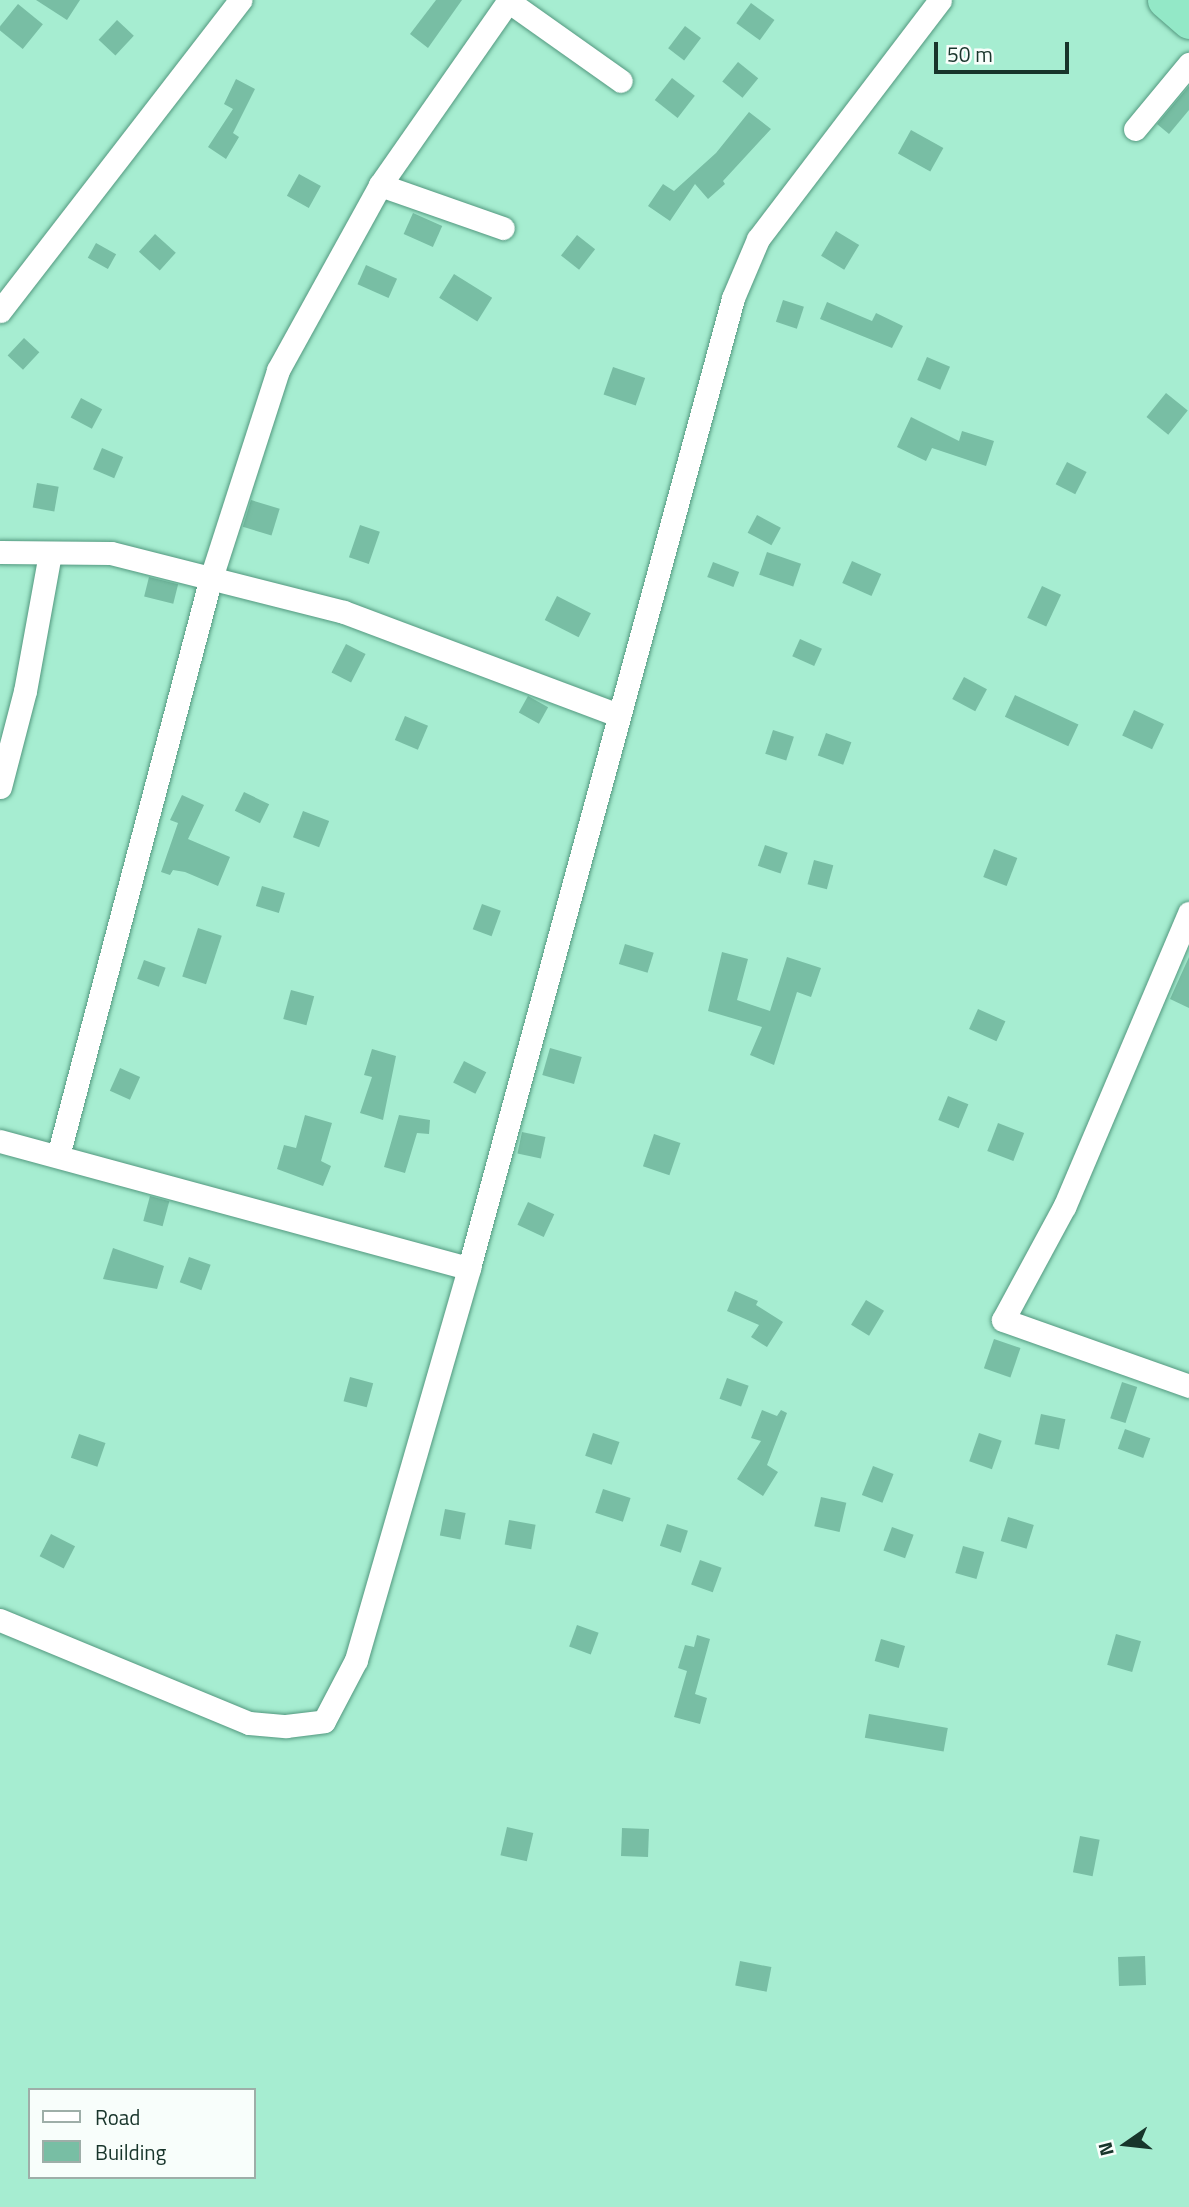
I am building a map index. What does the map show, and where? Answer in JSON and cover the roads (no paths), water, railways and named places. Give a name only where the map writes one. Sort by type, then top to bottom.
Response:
[{"type":"highway","points":[[1165,0],[1189,21]]},
{"type":"street","points":[[0,311],[240,0]]},
{"type":"street","points":[[0,1620],[250,1723],[286,1727],[324,1721],[356,1660],[469,1268],[733,298],[758,239],[940,0]]},
{"type":"street","points":[[58,1156],[210,581],[278,370],[380,185],[508,1],[621,81]]},
{"type":"street","points":[[1135,129],[1189,64]]},
{"type":"street","points":[[380,185],[503,228]]},
{"type":"street","points":[[0,552],[111,553],[210,581],[344,612],[618,715]]},
{"type":"street","points":[[0,787],[25,691],[50,553]]},
{"type":"street","points":[[1189,913],[1064,1207],[1003,1320],[1189,1386]]},
{"type":"street","points":[[0,1140],[469,1268]]}]
